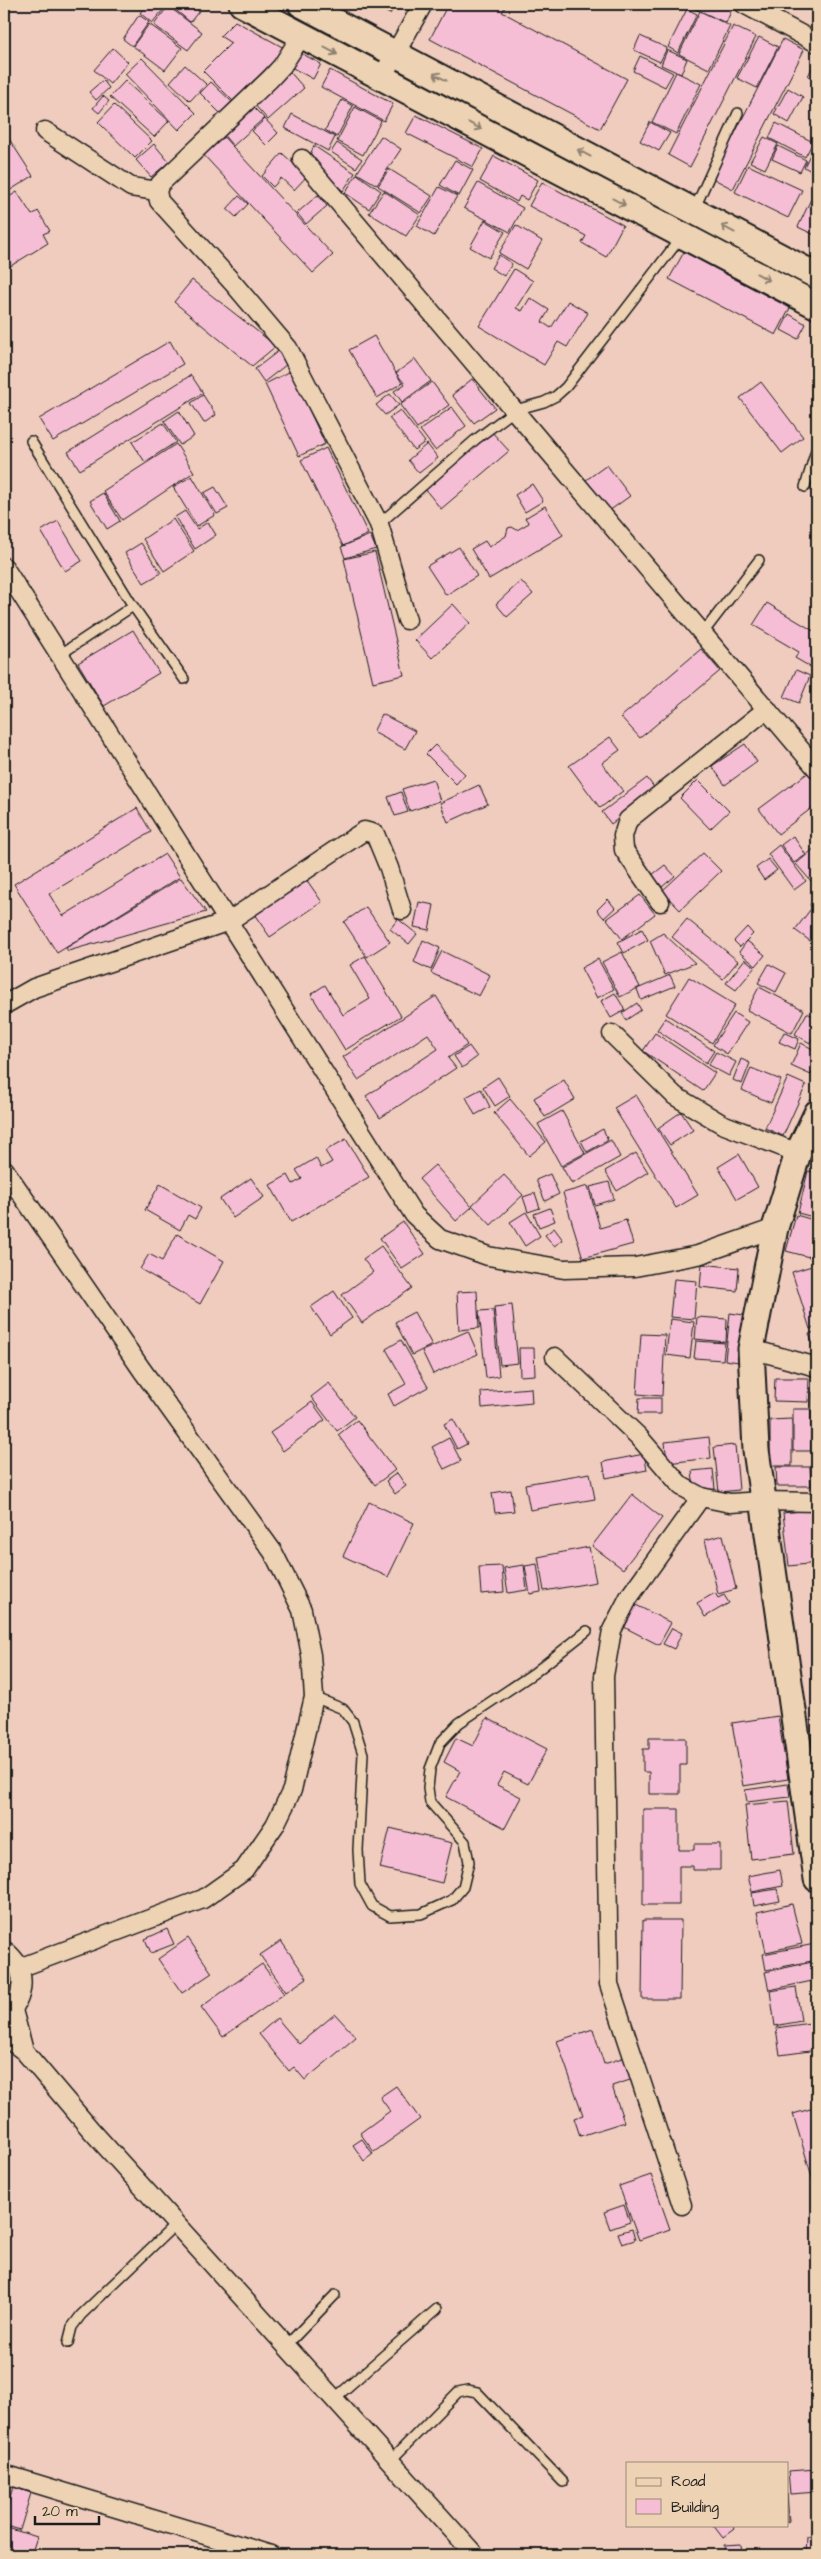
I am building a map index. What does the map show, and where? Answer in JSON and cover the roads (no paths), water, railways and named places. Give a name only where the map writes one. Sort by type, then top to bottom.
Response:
[{"type":"main road","points":[[242,4],[382,77],[688,223],[817,276]]},
{"type":"main road","points":[[301,4],[396,54],[688,223],[817,306]]},
{"type":"main road","points":[[817,1114],[798,1153],[776,1228],[751,1349],[756,1450],[762,1501],[817,1879]]},
{"type":"street","points":[[382,77],[423,4]]},
{"type":"street","points":[[744,4],[817,43]]},
{"type":"street","points":[[302,35],[282,66],[270,79],[160,184],[157,192],[159,201],[233,283],[288,348],[379,524],[407,620]]},
{"type":"street","points":[[45,131],[130,187],[157,192]]},
{"type":"street","points":[[302,159],[817,769]]},
{"type":"street","points":[[4,566],[414,1215],[440,1239],[488,1256],[573,1269],[635,1267],[698,1255],[776,1228]]},
{"type":"street","points":[[660,902],[624,850],[623,836],[628,820],[767,709]]},
{"type":"street","points":[[4,1006],[34,988],[229,921],[364,831],[375,834],[389,868],[402,910]]},
{"type":"street","points":[[612,1034],[676,1096],[722,1124],[798,1153]]},
{"type":"street","points":[[4,1169],[142,1370],[274,1552],[302,1610],[311,1655],[314,1697],[292,1790],[275,1824],[244,1870],[204,1899],[20,1968]]},
{"type":"street","points":[[751,1349],[817,1367]]},
{"type":"street","points":[[555,1357],[639,1437],[681,1486],[701,1497],[730,1503],[762,1501],[817,1502]]},
{"type":"street","points":[[682,2205],[609,1984],[604,1676],[612,1630],[629,1597],[701,1497]]},
{"type":"street","points":[[4,1950],[11,1955],[20,1968],[23,1982],[20,1997],[8,2014],[24,2051]]},
{"type":"street","points":[[4,2036],[24,2051],[91,2130],[476,2555]]},
{"type":"street","points":[[4,2474],[271,2555]]},
{"type":"lane","points":[[379,524],[475,440],[515,410],[544,402],[556,396],[566,387],[688,223],[738,113]]},
{"type":"lane","points":[[31,441],[133,606],[184,680]]},
{"type":"lane","points":[[805,488],[817,447]]},
{"type":"lane","points":[[703,633],[759,560]]},
{"type":"lane","points":[[61,654],[133,606]]},
{"type":"lane","points":[[314,1697],[343,1709],[353,1722],[362,1754],[358,1850],[360,1884],[372,1906],[390,1916],[421,1914],[452,1900],[463,1886],[469,1862],[465,1842],[430,1802],[428,1788],[430,1769],[440,1743],[460,1723],[534,1673],[587,1631]]},
{"type":"lane","points":[[68,2343],[72,2327],[81,2315],[176,2224]]},
{"type":"lane","points":[[286,2346],[335,2295]]},
{"type":"lane","points":[[334,2399],[437,2309]]},
{"type":"lane","points":[[390,2461],[458,2392],[467,2390],[477,2392],[563,2482]]}]
